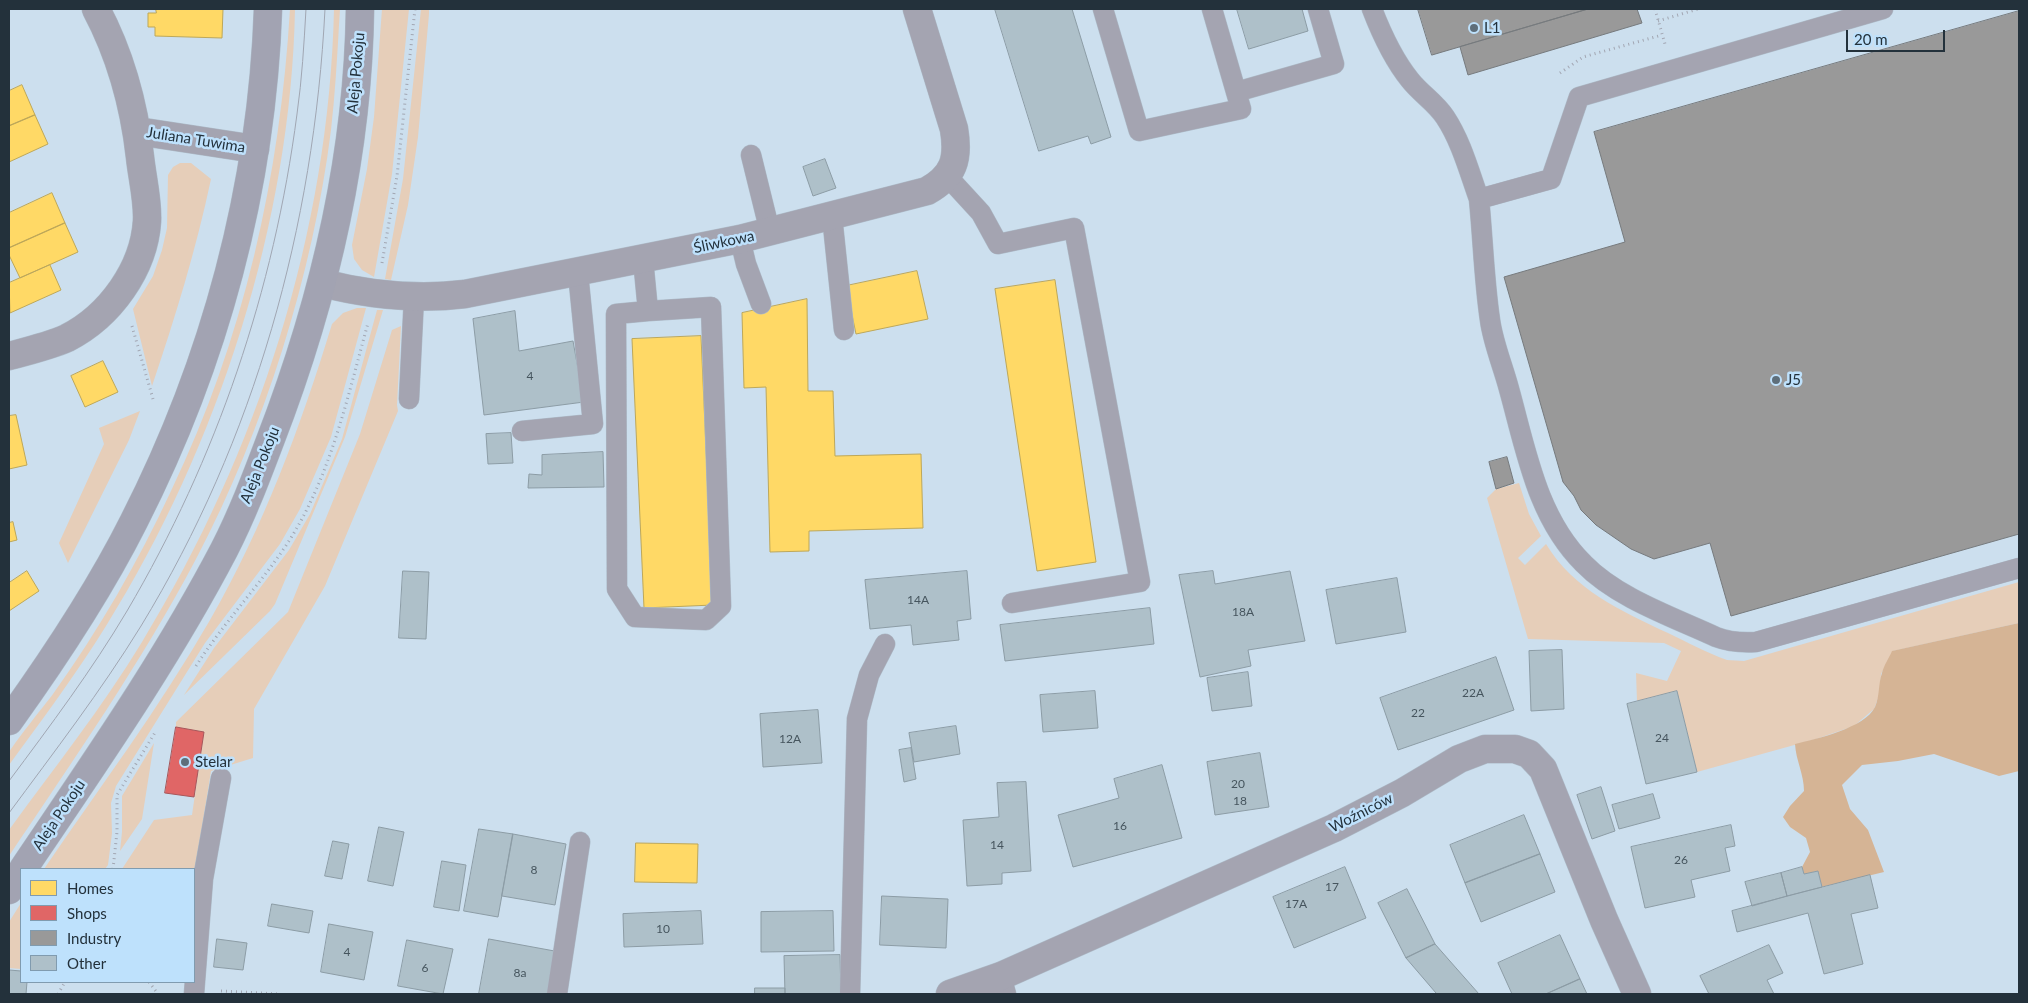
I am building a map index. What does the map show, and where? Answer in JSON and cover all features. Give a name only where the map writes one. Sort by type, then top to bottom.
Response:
[{"type":"main road","points":[[9,721],[51,662],[91,598],[134,522],[180,420],[205,355],[246,202],[255,149],[264,73],[268,9]]},
{"type":"main road","name":"Aleja Pokoju","points":[[23,868],[140,694],[174,639],[225,547],[255,481],[305,343],[336,226],[348,150],[356,81],[360,9]]},
{"type":"main road","name":"Aleja Pokoju","points":[[9,890],[20,873]]},
{"type":"street","points":[[917,9],[954,129],[954,163],[947,176]]},
{"type":"street","points":[[99,11],[122,66],[131,98],[137,131]]},
{"type":"street","name":"Juliana Tuwima","points":[[9,356],[66,338],[89,325],[119,293],[133,270],[142,247],[147,220],[137,131],[255,149]]},
{"type":"street","name":"Śliwkowa","points":[[322,283],[362,292],[414,297],[465,294],[643,260],[770,232],[918,194],[934,186],[947,176]]},
{"type":"street","name":"Woźniców","points":[[950,994],[1003,985],[1334,828],[1402,793],[1460,759],[1485,749],[1502,748],[1529,754],[1543,769],[1604,920],[1637,994]]},
{"type":"lane","points":[[1103,9],[1139,131],[1241,109],[1212,9]]},
{"type":"lane","points":[[1236,92],[1334,64],[1318,9]]},
{"type":"lane","points":[[1372,9],[1381,33],[1396,61],[1411,82],[1437,106],[1458,140],[1479,199],[1490,321],[1532,473],[1548,514],[1563,539],[1584,565],[1604,581],[1625,594],[1716,637],[1728,642],[1742,643],[1756,642],[2019,568]]},
{"type":"lane","points":[[1479,199],[1551,178],[1579,96],[1883,9]]},
{"type":"lane","points":[[751,155],[770,232]]},
{"type":"lane","points":[[947,176],[981,213],[998,244],[1074,228],[1140,582],[1012,603]]},
{"type":"lane","points":[[832,216],[844,330]]},
{"type":"lane","points":[[740,239],[746,264],[760,304]]},
{"type":"lane","points":[[643,260],[648,312]]},
{"type":"lane","points":[[522,432],[593,424],[578,273]]},
{"type":"lane","points":[[409,399],[414,297]]},
{"type":"lane","points":[[711,307],[722,606],[706,620],[635,617],[617,589],[616,314],[648,312],[711,307]]},
{"type":"lane","points":[[850,994],[857,719],[868,675],[885,644]]},
{"type":"lane","points":[[195,981],[203,879],[221,778]]},
{"type":"lane","points":[[558,994],[580,842]]},
{"type":"path","points":[[382,269],[397,176],[416,9]]},
{"type":"path","points":[[1658,21],[1698,9]]},
{"type":"path","points":[[1560,74],[1583,57],[1662,35]]},
{"type":"path","points":[[119,293],[128,311],[154,399]]},
{"type":"path","points":[[194,670],[210,645],[285,547],[306,512],[337,438],[369,318]]},
{"type":"path","points":[[113,868],[117,832],[117,795],[157,729]]},
{"type":"path","points":[[58,994],[64,983]]},
{"type":"path","points":[[150,983],[158,994]]},
{"type":"shaded area","points":[[290,9],[295,9],[290,89],[280,170],[263,250],[241,330],[214,408],[182,484],[146,557],[95,644],[9,765],[11,749],[70,670],[102,620],[145,544],[197,433],[219,375],[238,316],[254,256],[267,195],[285,71]]},
{"type":"shaded area","points":[[334,9],[340,9],[337,64],[331,130],[323,184],[312,240],[298,295],[264,405],[221,509],[175,598],[130,673],[9,856],[9,830],[127,666],[183,569],[220,494],[252,417],[280,338],[302,257],[318,175],[329,92]]},
{"type":"shaded area","points":[[382,9],[409,9],[392,174],[374,277],[362,270],[354,259],[352,245],[367,169],[374,117]]},
{"type":"shaded area","points":[[421,9],[429,9],[429,14],[418,137],[408,205],[391,280],[385,279],[403,179]]},
{"type":"shaded area","points":[[180,163],[191,163],[211,179],[199,232],[152,386],[133,309],[153,276],[162,250],[167,228],[168,175],[173,167]]},
{"type":"shaded area","points":[[357,308],[366,308],[331,437],[300,509],[280,544],[205,643],[116,786],[111,803],[112,833],[108,865],[106,868],[45,868],[171,684],[229,585],[264,513],[294,438],[332,324],[343,313]]},
{"type":"shaded area","points":[[377,310],[383,310],[345,437],[275,604],[184,695],[214,648],[289,550],[310,514],[342,439]]},
{"type":"shaded area","points":[[401,326],[398,411],[325,586],[254,709],[253,758],[211,771],[195,872],[195,868],[123,868],[154,820],[192,815],[204,732],[176,727],[176,722],[288,612],[360,434],[392,330]]},
{"type":"shaded area","points":[[140,411],[129,440],[68,563],[59,543],[104,444],[99,428]]},
{"type":"shaded area","points":[[1519,483],[1529,514],[1541,536],[1518,558],[1525,565],[1546,544],[1570,574],[1600,598],[1633,616],[1727,660],[1744,661],[2019,582],[2019,623],[1893,651],[1881,674],[1880,693],[1874,709],[1854,726],[1816,739],[1697,772],[1677,691],[1637,701],[1636,673],[1667,681],[1681,651],[1664,643],[1528,639],[1487,498],[1496,489]]},
{"type":"shaded area","points":[[2019,623],[2019,771],[1999,776],[1934,754],[1862,765],[1842,785],[1850,809],[1868,830],[1884,872],[1822,887],[1818,871],[1804,874],[1802,867],[1810,852],[1806,838],[1790,827],[1783,817],[1804,791],[1795,744],[1839,732],[1851,727],[1870,714],[1877,703],[1881,677],[1892,651]]},
{"type":"shaded area","points":[[154,743],[142,819],[120,851],[122,796]]},
{"type":"shaded area","points":[[20,905],[20,969],[9,968],[9,922]]},
{"type":"building: Homes","points":[[156,9],[223,9],[222,38],[155,36],[155,27],[148,27],[148,13],[156,13]]},
{"type":"building: Homes","points":[[22,85],[35,115],[9,126],[9,91]]},
{"type":"building: Homes","points":[[35,115],[48,144],[9,162],[9,126]]},
{"type":"building: Homes","points":[[52,193],[65,223],[9,248],[9,213]]},
{"type":"building: Homes","points":[[65,223],[78,252],[20,278],[9,255],[9,248]]},
{"type":"building: Homes","points":[[50,265],[61,290],[10,313],[9,283]]},
{"type":"building: Homes","points":[[917,271],[928,319],[856,334],[846,286]]},
{"type":"building: Homes","points":[[1055,280],[1096,562],[1037,571],[995,289]]},
{"type":"building: Homes","points":[[807,299],[808,391],[833,391],[835,456],[921,454],[923,528],[809,531],[809,551],[770,552],[766,387],[744,388],[742,313]]},
{"type":"building: Homes","points":[[701,336],[713,605],[644,608],[632,339]]},
{"type":"building: Homes","points":[[103,361],[118,392],[85,407],[71,376]]},
{"type":"building: Homes","points":[[16,415],[27,465],[9,469],[9,416]]},
{"type":"building: Homes","points":[[13,522],[17,540],[9,542],[9,523]]},
{"type":"building: Homes","points":[[27,571],[39,591],[9,611],[9,583]]},
{"type":"building: Homes","points":[[636,843],[698,844],[697,883],[635,882]]},
{"type":"building: Shops","name":"Stelar","points":[[176,727],[204,732],[194,797],[165,793]]},
{"type":"building: Industry","name":"L1","points":[[1418,9],[1588,9],[1432,55]]},
{"type":"building: Industry","points":[[1588,9],[1637,9],[1642,23],[1468,75],[1460,47]]},
{"type":"building: Industry","name":"J5","points":[[2019,11],[2019,534],[1731,616],[1710,543],[1654,559],[1631,549],[1596,525],[1581,510],[1574,496],[1563,482],[1504,277],[1625,242],[1594,132]]},
{"type":"building: Industry","points":[[1507,457],[1514,483],[1496,489],[1489,462]]},
{"type":"building: Other","points":[[995,9],[1072,9],[1111,137],[1091,144],[1088,136],[1039,151]]},
{"type":"building: Other","points":[[1237,9],[1302,9],[1308,31],[1249,49]]},
{"type":"building: Other","points":[[825,159],[836,188],[813,196],[803,167]]},
{"type":"building: Other","points":[[515,311],[519,351],[573,341],[584,402],[484,415],[473,319]]},
{"type":"building: Other","points":[[511,433],[513,463],[488,464],[486,434]]},
{"type":"building: Other","points":[[603,452],[604,487],[528,488],[529,474],[542,475],[542,455]]},
{"type":"building: Other","points":[[403,571],[429,572],[426,639],[399,638]]},
{"type":"building: Other","points":[[967,571],[971,619],[957,621],[959,640],[913,645],[911,625],[870,629],[865,580]]},
{"type":"building: Other","points":[[1213,571],[1215,584],[1290,571],[1305,641],[1248,650],[1251,666],[1200,677],[1179,575]]},
{"type":"building: Other","points":[[1397,578],[1406,632],[1336,644],[1326,590]]},
{"type":"building: Other","points":[[1150,608],[1154,644],[1005,661],[1000,625]]},
{"type":"building: Other","points":[[1562,650],[1564,709],[1531,711],[1529,651]]},
{"type":"building: Other","points":[[1496,657],[1514,710],[1398,750],[1380,698]]},
{"type":"building: Other","points":[[1248,672],[1252,706],[1212,711],[1207,678]]},
{"type":"building: Other","points":[[1095,691],[1098,728],[1043,732],[1040,695]]},
{"type":"building: Other","points":[[1677,691],[1697,772],[1646,784],[1627,704]]},
{"type":"building: Other","points":[[818,710],[822,763],[763,767],[760,714]]},
{"type":"building: Other","points":[[956,726],[960,754],[914,762],[909,733]]},
{"type":"building: Other","points":[[911,748],[916,779],[904,782],[899,750]]},
{"type":"building: Other","points":[[1260,753],[1269,807],[1215,815],[1207,762]]},
{"type":"building: Other","points":[[1162,765],[1182,838],[1073,867],[1058,815],[1119,798],[1114,779]]},
{"type":"building: Other","points":[[1026,782],[1031,871],[1002,873],[1002,884],[967,886],[963,820],[999,817],[997,783]]},
{"type":"building: Other","points":[[1601,787],[1615,831],[1592,839],[1577,795]]},
{"type":"building: Other","points":[[1653,794],[1660,818],[1619,829],[1612,805]]},
{"type":"building: Other","points":[[1524,815],[1540,854],[1465,883],[1450,845]]},
{"type":"building: Other","points":[[1731,825],[1735,846],[1725,848],[1730,871],[1691,880],[1695,897],[1645,908],[1631,847]]},
{"type":"building: Other","points":[[379,827],[404,832],[393,886],[368,881]]},
{"type":"building: Other","points":[[479,829],[513,834],[498,917],[464,911]]},
{"type":"building: Other","points":[[513,834],[566,844],[555,905],[502,896]]},
{"type":"building: Other","points":[[333,841],[349,844],[342,879],[325,876]]},
{"type":"building: Other","points":[[1540,854],[1555,892],[1481,922],[1465,883]]},
{"type":"building: Other","points":[[442,861],[466,865],[459,911],[434,907]]},
{"type":"building: Other","points":[[1345,867],[1366,918],[1294,948],[1273,897]]},
{"type":"building: Other","points":[[1802,867],[1804,874],[1818,871],[1822,887],[1787,896],[1781,873]]},
{"type":"building: Other","points":[[1781,873],[1787,896],[1752,906],[1745,882]]},
{"type":"building: Other","points":[[1870,875],[1878,908],[1851,914],[1863,964],[1824,974],[1808,913],[1737,932],[1732,911]]},
{"type":"building: Other","points":[[1407,889],[1435,944],[1406,958],[1378,903]]},
{"type":"building: Other","points":[[882,896],[948,899],[946,948],[880,945]]},
{"type":"building: Other","points":[[272,904],[313,911],[309,933],[268,926]]},
{"type":"building: Other","points":[[701,911],[703,944],[624,947],[623,914]]},
{"type":"building: Other","points":[[833,911],[834,951],[761,952],[761,912]]},
{"type":"building: Other","points":[[329,924],[373,932],[364,980],[321,972]]},
{"type":"building: Other","points":[[1560,935],[1580,979],[1546,994],[1512,994],[1498,963]]},
{"type":"building: Other","points":[[217,939],[247,943],[243,970],[214,967]]},
{"type":"building: Other","points":[[489,939],[560,952],[552,994],[479,994]]},
{"type":"building: Other","points":[[407,940],[453,949],[443,994],[398,986]]},
{"type":"building: Other","points":[[1435,944],[1479,994],[1434,994],[1436,993],[1406,958]]},
{"type":"building: Other","points":[[1769,945],[1783,973],[1767,980],[1774,994],[1709,994],[1700,976]]},
{"type":"building: Other","points":[[840,955],[841,994],[785,994],[784,956]]},
{"type":"building: Other","points":[[9,970],[20,971],[20,983],[27,983],[26,994],[9,994]]},
{"type":"building: Other","points":[[1580,979],[1587,994],[1546,994]]},
{"type":"building: Other","points":[[755,988],[785,988],[785,994],[755,994]]},
{"type":"tram line","points":[[9,781],[85,676],[127,611],[159,553],[188,494],[214,433],[237,371],[257,308],[287,180],[302,75],[306,9]]},
{"type":"tram line","points":[[9,813],[94,698],[141,626],[181,555],[216,481],[246,406],[272,329],[292,250],[308,171],[319,90],[325,9]]},
{"type":"place","name":"L1","points":[[1474,28]]},
{"type":"place","name":"J5","points":[[1776,380]]},
{"type":"place","name":"Stelar","points":[[185,762]]}]
